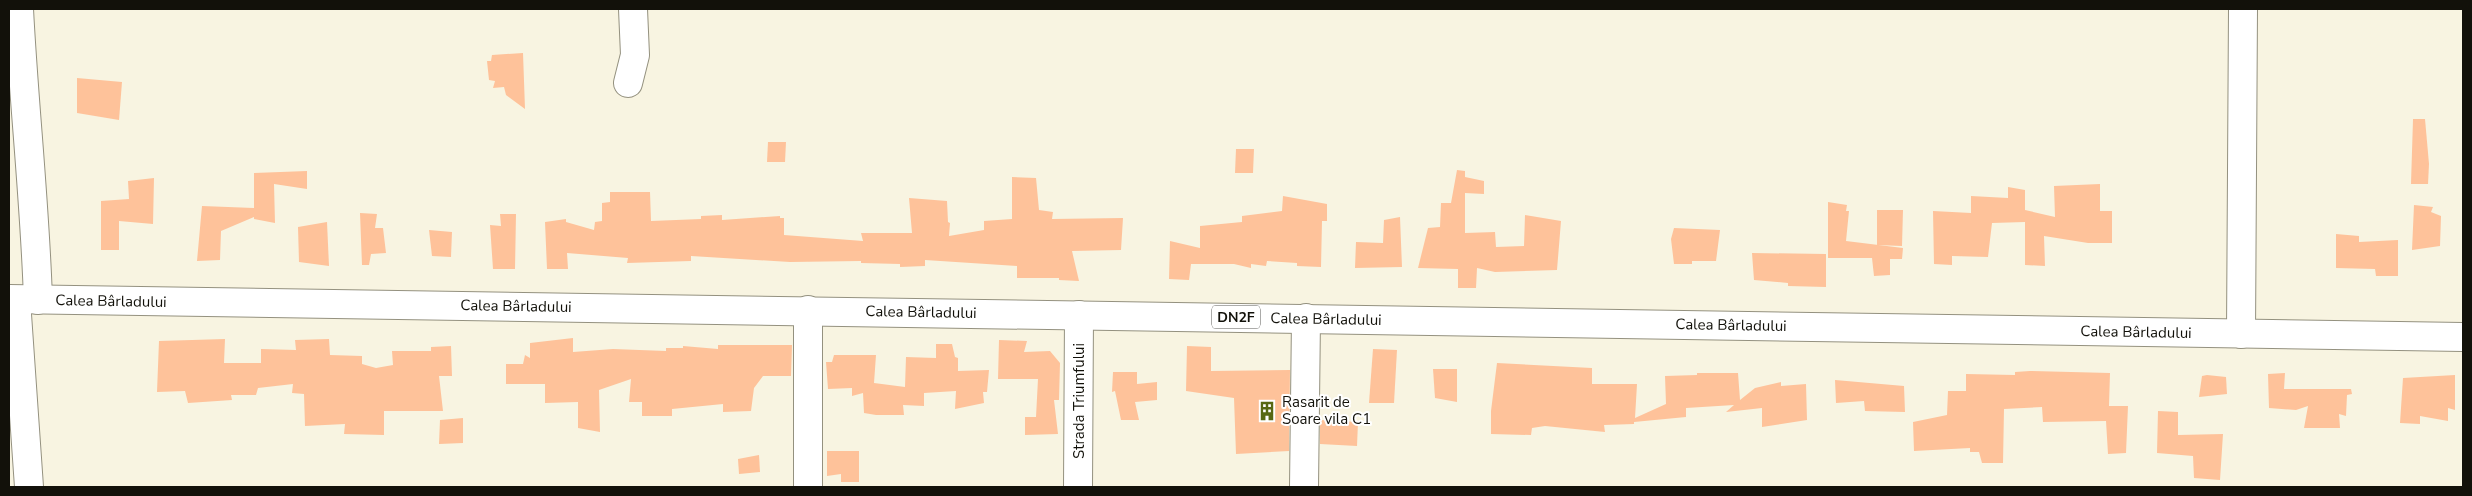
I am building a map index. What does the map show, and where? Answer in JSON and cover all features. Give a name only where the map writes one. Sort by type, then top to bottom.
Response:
[{"type":"main road","points":[[19,9],[24,94],[36,228],[21,300],[29,487]]},
{"type":"main road","points":[[628,83],[635,56],[634,9]]},
{"type":"main road","points":[[2241,334],[2243,9]]},
{"type":"main road","name":"Calea Bârladului","points":[[21,300],[808,310],[2463,337]]},
{"type":"main road","points":[[808,310],[808,487]]},
{"type":"main road","name":"Strada Triumfului","points":[[1078,487],[1079,315]]},
{"type":"main road","points":[[1304,487],[1306,318]]},
{"type":"building","points":[[523,53],[525,109],[506,95],[504,87],[493,88],[495,81],[489,80],[487,61],[491,61],[492,55]]},
{"type":"building","points":[[77,78],[122,82],[119,120],[77,113]]},
{"type":"building","points":[[2413,119],[2425,119],[2429,164],[2428,184],[2411,184]]},
{"type":"building","points":[[768,142],[786,142],[785,162],[767,162]]},
{"type":"building","points":[[1236,149],[1254,149],[1253,173],[1235,173]]},
{"type":"building","points":[[1457,170],[1465,171],[1465,177],[1484,181],[1484,194],[1465,193],[1465,233],[1495,232],[1496,247],[1524,246],[1525,215],[1561,221],[1557,270],[1495,272],[1477,268],[1476,288],[1458,288],[1458,269],[1418,268],[1428,228],[1440,227],[1441,203],[1451,203]]},
{"type":"building","points":[[307,171],[307,189],[274,184],[275,223],[254,219],[254,217],[221,231],[220,260],[197,261],[202,206],[254,208],[254,173]]},
{"type":"building","points":[[1012,177],[1036,178],[1039,210],[1053,212],[1052,219],[1123,218],[1121,250],[1072,251],[1079,281],[1059,280],[1059,278],[1017,278],[1017,266],[925,260],[925,266],[900,267],[900,264],[861,263],[861,261],[790,262],[691,256],[691,261],[627,263],[628,258],[567,253],[568,269],[547,269],[545,222],[566,219],[566,222],[594,230],[595,222],[602,221],[602,203],[610,202],[610,192],[650,192],[651,221],[701,219],[701,216],[722,215],[722,220],[780,216],[780,218],[784,218],[784,235],[863,241],[861,233],[912,233],[909,198],[947,201],[948,222],[950,223],[949,236],[984,230],[984,221],[1012,219]]},
{"type":"building","points":[[154,178],[153,224],[119,221],[119,250],[101,250],[101,201],[129,199],[128,181]]},
{"type":"building","points":[[2100,184],[2100,211],[2112,211],[2112,243],[2088,243],[2044,236],[2045,266],[2025,265],[2025,222],[1992,223],[1988,257],[1952,256],[1952,265],[1934,264],[1933,211],[1971,213],[1971,196],[2008,198],[2008,187],[2025,190],[2025,210],[2055,217],[2054,186]]},
{"type":"building","points":[[1283,196],[1327,204],[1327,221],[1322,221],[1321,267],[1297,266],[1297,263],[1267,261],[1266,266],[1251,264],[1251,268],[1234,264],[1191,264],[1189,280],[1169,279],[1170,241],[1200,248],[1200,226],[1242,222],[1242,216],[1282,211]]},
{"type":"building","points":[[1828,202],[1847,205],[1846,211],[1849,211],[1846,241],[1903,248],[1902,259],[1890,259],[1890,275],[1874,276],[1872,258],[1828,258]]},
{"type":"building","points":[[2414,205],[2433,207],[2431,212],[2441,216],[2440,246],[2412,250]]},
{"type":"building","points":[[1877,210],[1903,210],[1902,246],[1877,245]]},
{"type":"building","points":[[360,213],[377,214],[375,228],[383,228],[386,253],[371,254],[369,265],[362,265]]},
{"type":"building","points":[[500,214],[516,214],[515,269],[493,269],[490,225],[501,226]]},
{"type":"building","points":[[1400,217],[1402,267],[1355,268],[1356,242],[1383,243],[1384,220]]},
{"type":"building","points":[[327,222],[329,266],[299,262],[298,227]]},
{"type":"building","points":[[1674,228],[1720,230],[1716,261],[1692,261],[1692,264],[1674,264],[1671,239]]},
{"type":"building","points":[[429,230],[452,232],[451,257],[432,256]]},
{"type":"building","points":[[2336,234],[2359,236],[2359,242],[2398,240],[2398,276],[2376,276],[2375,269],[2336,268]]},
{"type":"building","points":[[1752,253],[1826,254],[1826,287],[1788,286],[1788,283],[1754,280]]},
{"type":"building","points":[[573,338],[573,352],[613,349],[666,351],[666,348],[683,348],[683,346],[718,349],[718,345],[792,345],[791,376],[763,376],[754,388],[751,411],[723,412],[723,404],[672,409],[672,416],[642,416],[642,402],[629,402],[631,379],[599,390],[600,432],[578,428],[578,402],[545,403],[545,384],[506,384],[506,364],[523,364],[525,355],[530,358],[530,343]]},
{"type":"building","points":[[225,339],[224,363],[261,363],[261,349],[296,350],[295,340],[329,339],[330,355],[362,356],[362,364],[376,368],[393,365],[392,351],[431,351],[431,347],[451,346],[452,376],[439,376],[443,411],[384,411],[384,435],[344,434],[345,424],[305,426],[304,394],[292,393],[293,384],[258,388],[256,395],[231,395],[232,400],[188,403],[185,391],[157,392],[159,341]]},
{"type":"building","points":[[999,340],[1027,341],[1024,352],[1050,351],[1060,363],[1059,400],[1054,400],[1058,434],[1025,435],[1025,417],[1036,417],[1038,379],[998,379]]},
{"type":"building","points":[[936,344],[952,344],[955,357],[958,358],[958,371],[989,370],[987,392],[983,392],[984,403],[955,409],[956,391],[924,393],[924,406],[903,405],[904,415],[876,415],[864,413],[863,393],[852,396],[852,388],[828,389],[826,362],[832,362],[834,355],[876,355],[874,383],[905,387],[906,357],[936,358]]},
{"type":"building","name":"Rasarit de Soare vila C1","points":[[1187,346],[1211,347],[1211,371],[1290,370],[1289,451],[1236,454],[1234,398],[1186,391]]},
{"type":"building","points":[[1373,349],[1397,350],[1394,403],[1369,403]]},
{"type":"building","points":[[1497,363],[1592,368],[1592,384],[1637,384],[1635,418],[1666,404],[1665,376],[1697,375],[1697,373],[1738,373],[1740,400],[1755,388],[1781,382],[1781,386],[1806,384],[1807,420],[1762,427],[1762,408],[1726,412],[1734,405],[1686,408],[1686,417],[1634,422],[1634,424],[1604,425],[1605,432],[1545,426],[1532,428],[1531,435],[1491,434],[1491,411]]},
{"type":"building","points":[[1433,369],[1457,369],[1457,402],[1435,398]]},
{"type":"building","points":[[1113,372],[1137,372],[1137,384],[1157,382],[1157,400],[1135,402],[1139,420],[1121,420],[1115,391],[1112,392]]},
{"type":"building","points":[[2015,372],[2110,373],[2109,406],[2128,406],[2126,453],[2108,454],[2106,421],[2043,422],[2042,407],[2004,409],[2003,463],[1982,463],[1979,452],[1970,452],[1970,448],[1914,451],[1913,422],[1947,415],[1948,391],[1966,391],[1966,374],[2015,375]]},
{"type":"building","points":[[2285,373],[2284,389],[2351,389],[2352,394],[2347,395],[2346,416],[2339,414],[2340,428],[2304,428],[2308,406],[2296,410],[2269,408],[2268,374]]},
{"type":"building","points":[[2455,375],[2455,410],[2448,408],[2448,421],[2420,416],[2420,424],[2400,423],[2403,378]]},
{"type":"building","points":[[2202,376],[2226,377],[2227,394],[2199,397]]},
{"type":"building","points":[[1835,380],[1904,386],[1905,412],[1865,411],[1864,401],[1836,403]]},
{"type":"building","points":[[2158,411],[2178,412],[2178,435],[2223,434],[2220,480],[2194,478],[2193,456],[2157,453]]},
{"type":"building","points":[[463,418],[463,443],[439,444],[440,420]]},
{"type":"building","points":[[1320,420],[1358,422],[1357,446],[1320,444]]},
{"type":"building","points":[[827,451],[859,451],[859,482],[841,482],[841,474],[827,476]]},
{"type":"building","points":[[759,455],[760,472],[739,474],[738,459]]},
{"type":"place","name":"Rasarit de Soare vila C1","points":[[1267,411]]}]
